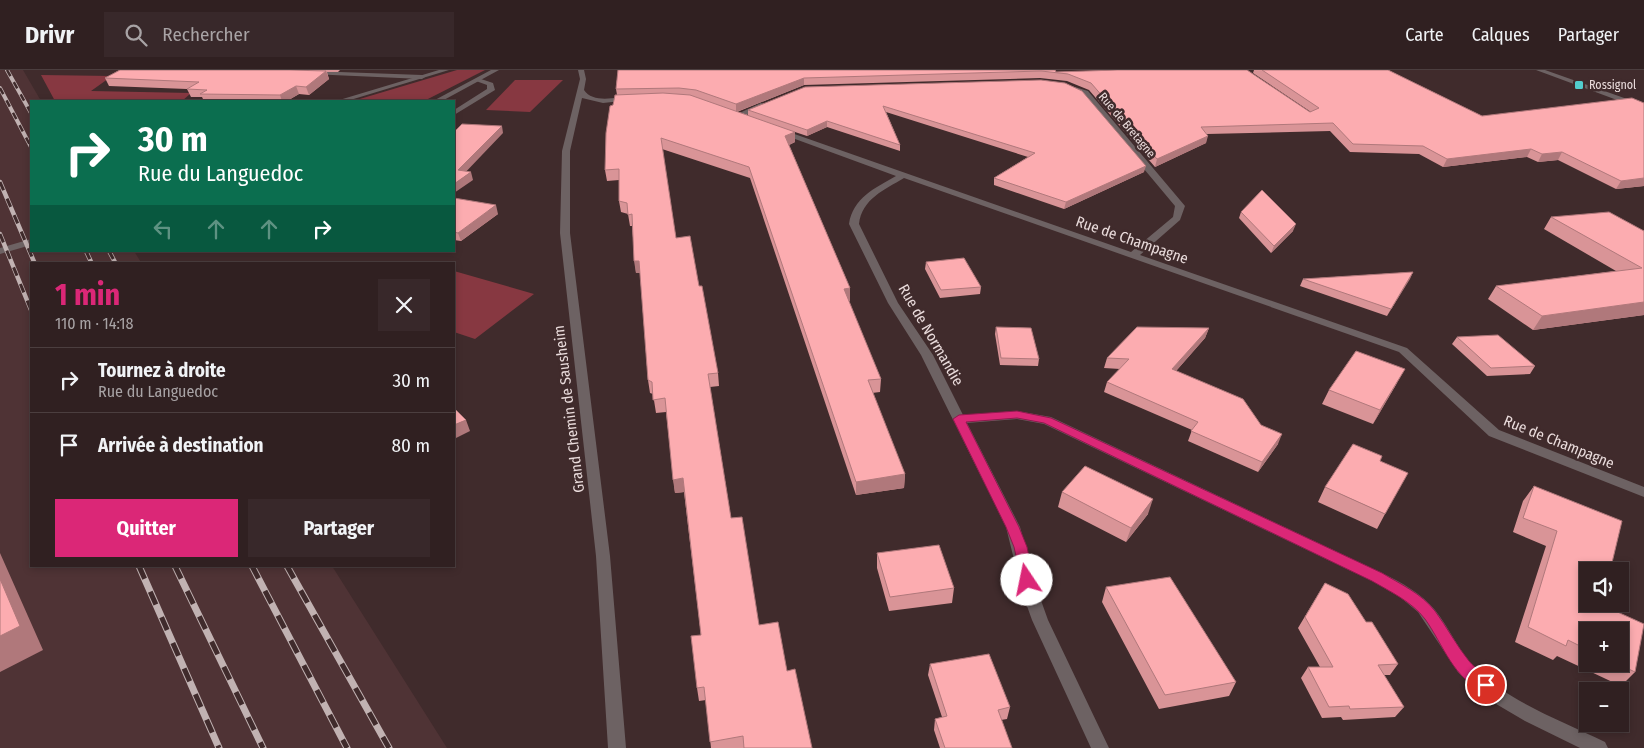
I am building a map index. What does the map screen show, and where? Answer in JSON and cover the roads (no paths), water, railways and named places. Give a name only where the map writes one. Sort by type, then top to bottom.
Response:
[{"type":"street","points":[[343,100],[446,70]]},
{"type":"street","points":[[439,100],[496,70]]},
{"type":"street","name":"Grand Chemin de Sausheim","points":[[581,70],[583,74],[581,90],[566,151],[565,233],[603,556],[617,748]]},
{"type":"street","points":[[1539,70],[1644,108]]},
{"type":"street","points":[[308,73],[422,77]]},
{"type":"street","points":[[455,112],[491,90],[491,84],[478,80]]},
{"type":"street","name":"Rue de Bretagne","points":[[1057,84],[1085,92],[1180,206],[1177,218],[1132,256]]},
{"type":"street","points":[[581,90],[584,97],[591,99],[644,98]]},
{"type":"street","points":[[755,123],[732,115],[768,103]]},
{"type":"street","name":"Rue de Champagne","points":[[774,130],[1403,350],[1494,433],[1644,492]]},
{"type":"street","name":"Rue de Normandie","points":[[902,176],[864,201],[854,215],[854,224],[893,303],[927,355],[1013,527],[1020,547],[1032,600],[1041,623],[1100,748]]},
{"type":"street","points":[[0,251],[30,242]]},
{"type":"street","points":[[959,419],[1017,414],[1047,420],[1377,577],[1415,599],[1430,615],[1452,652],[1471,675],[1500,696],[1537,718],[1599,748]]},
{"type":"railway","points":[[7,70],[30,111]]},
{"type":"railway","points":[[0,88],[30,145]]},
{"type":"railway","points":[[0,182],[34,262]]},
{"type":"railway","points":[[0,234],[30,308]]},
{"type":"railway","points":[[86,252],[91,262]]},
{"type":"railway","points":[[110,252],[115,262]]},
{"type":"railway","points":[[139,567],[219,748]]},
{"type":"railway","points":[[175,567],[263,748]]},
{"type":"railway","points":[[253,567],[347,748]]},
{"type":"railway","points":[[288,567],[389,748]]},
{"type":"place","name":"Rossignol","points":[[1579,85]]}]
